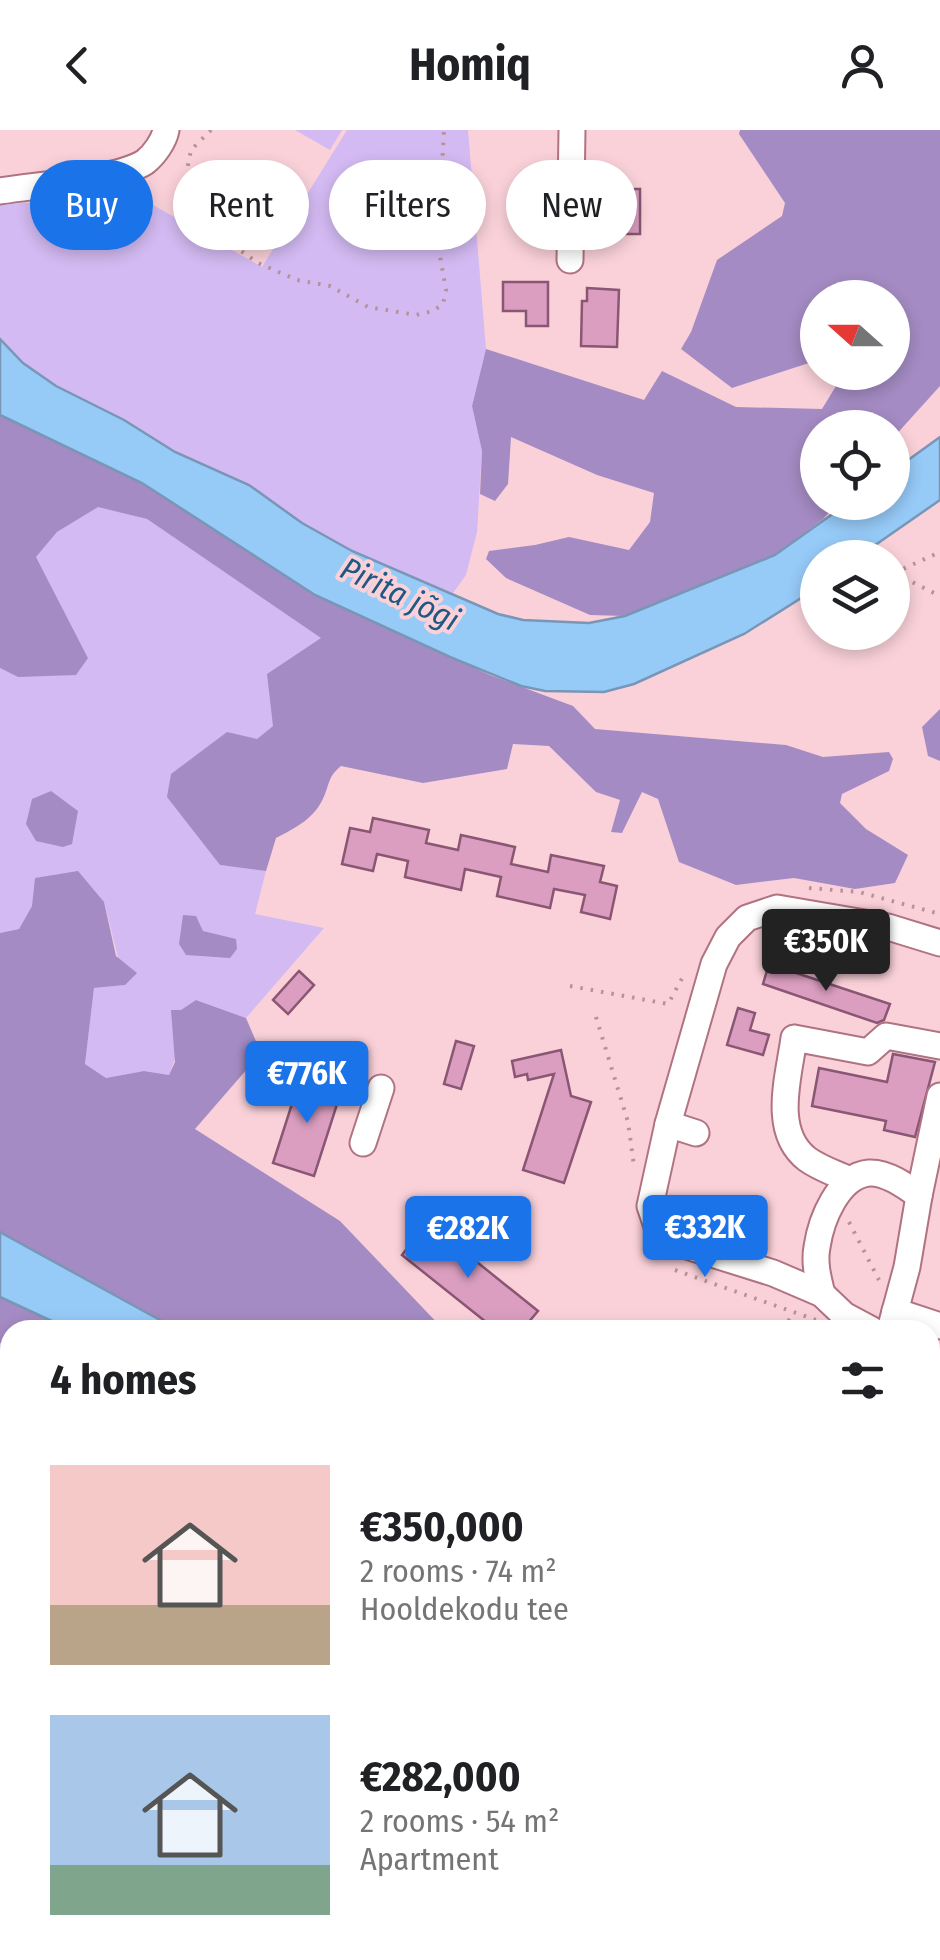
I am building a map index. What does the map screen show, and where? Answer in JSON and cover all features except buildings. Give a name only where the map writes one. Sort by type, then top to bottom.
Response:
[{"type":"street","points":[[0,191],[126,170],[148,160],[166,136],[166,130]]},
{"type":"street","points":[[570,260],[572,130]]},
{"type":"street","points":[[853,1320],[822,1294],[773,1273],[661,1238],[650,1206],[668,1124],[714,964],[728,937],[747,918],[777,908],[888,927],[940,943]]},
{"type":"street","points":[[843,1188],[806,1158],[787,1134],[785,1102],[794,1038],[868,1052],[886,1036],[940,1046]]},
{"type":"street","points":[[363,1143],[382,1088]]},
{"type":"street","points":[[893,1320],[940,1096]]},
{"type":"street","points":[[668,1124],[696,1132]]},
{"type":"street","points":[[822,1294],[816,1271],[817,1246],[843,1188],[871,1173],[900,1182],[919,1196]]},
{"type":"path","points":[[212,130],[191,150],[186,170],[237,248],[279,273],[330,286],[368,307],[416,315],[442,304],[446,290],[438,244],[444,130]]},
{"type":"path","points":[[940,552],[894,573],[940,596]]},
{"type":"path","points":[[596,1017],[628,1122],[634,1176]]},
{"type":"path","points":[[843,1188],[893,1320]]},
{"type":"path","points":[[676,1270],[815,1320]]},
{"type":"shaded area","points":[[295,130],[342,130],[330,150]]},
{"type":"shaded area","points":[[347,130],[468,130],[470,160],[329,160],[329,250],[478,250],[486,349],[472,406],[482,451],[477,532],[466,575],[453,593],[352,551],[302,523],[249,485],[175,452],[124,420],[56,386],[23,363],[0,339],[0,203],[30,203],[30,250],[153,250],[153,205],[173,216],[173,250],[232,250],[262,267],[273,250],[309,250],[309,191]]},
{"type":"shaded area","points":[[740,130],[940,130],[940,386],[910,419],[910,410],[800,410],[800,520],[822,520],[775,555],[625,616],[590,615],[506,578],[486,559],[489,551],[569,537],[629,550],[650,522],[654,493],[597,475],[511,437],[508,484],[495,501],[480,494],[482,451],[472,406],[486,349],[644,400],[662,371],[736,407],[822,409],[834,390],[910,390],[910,280],[800,280],[800,366],[732,388],[681,349],[717,260],[782,216],[785,203]]},
{"type":"shaded area","points":[[0,415],[142,483],[315,595],[490,675],[573,706],[595,729],[786,745],[823,757],[889,752],[893,759],[889,771],[842,794],[840,803],[866,829],[908,855],[895,883],[855,889],[794,878],[736,885],[679,862],[658,799],[642,792],[622,833],[611,832],[620,800],[596,792],[549,746],[513,744],[507,769],[423,783],[341,766],[311,816],[276,838],[266,871],[220,865],[167,797],[171,774],[227,732],[257,739],[273,726],[267,674],[321,638],[147,519],[98,507],[57,532],[36,557],[88,658],[76,675],[18,677],[0,668]]},
{"type":"shaded area","points":[[98,506],[147,519],[322,638],[273,726],[257,739],[220,865],[266,871],[255,914],[324,928],[246,1018],[197,1000],[169,1075],[144,1071],[106,1078],[85,1064],[94,988],[125,985],[104,902],[32,906],[19,929],[0,933],[0,668],[18,677],[88,658],[36,557],[57,532]]},
{"type":"shaded area","points":[[940,709],[940,761],[928,756],[922,727]]},
{"type":"shaded area","points":[[51,791],[78,811],[72,844],[63,847],[36,841],[26,824],[32,799]]},
{"type":"shaded area","points":[[78,871],[104,902],[116,956],[137,973],[125,985],[94,988],[85,1064],[106,1078],[144,1071],[169,1075],[175,1062],[171,1010],[181,1010],[196,1000],[246,1018],[261,1053],[195,1129],[340,1221],[434,1320],[160,1320],[0,1232],[0,933],[19,929],[32,906],[35,878]]},
{"type":"shaded area","points":[[183,915],[196,916],[203,931],[236,939],[237,949],[230,958],[186,955],[179,944]]},
{"type":"shaded area","points":[[0,1297],[49,1320],[0,1320]]},
{"type":"water","name":"Pirita jõgi","points":[[0,339],[23,363],[56,386],[124,420],[175,452],[249,485],[302,523],[352,551],[498,614],[523,620],[589,623],[625,616],[775,555],[824,520],[910,520],[910,459],[940,437],[940,500],[882,540],[800,540],[800,599],[744,634],[634,684],[604,692],[545,691],[521,686],[450,657],[315,595],[142,483],[0,415]]},
{"type":"water","points":[[0,1232],[160,1320],[49,1320],[0,1297]]}]
